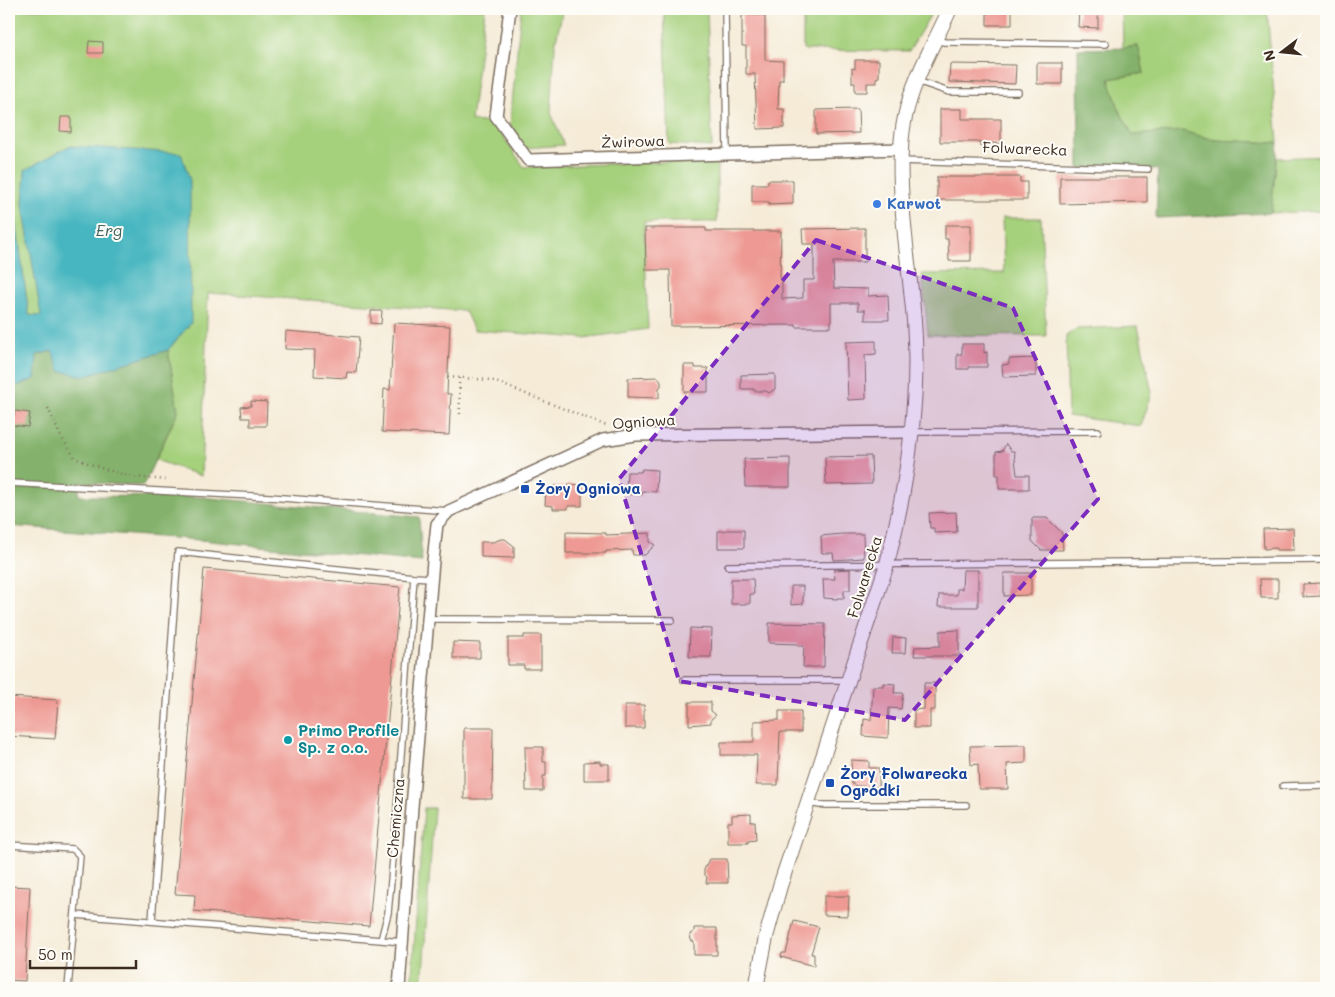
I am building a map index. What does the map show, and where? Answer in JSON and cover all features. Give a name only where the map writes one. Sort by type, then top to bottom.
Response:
[{"type":"street","name":"Żwirowa","points":[[510,9],[496,116],[528,160],[727,154],[900,155]]},
{"type":"street","name":"Folwarecka","points":[[756,988],[766,937],[776,903],[807,802],[887,564],[896,528],[911,432],[915,378],[914,322],[902,206],[900,155],[905,117],[917,81],[950,9]]},
{"type":"street","name":"Ogniowa","points":[[449,511],[603,440],[619,437],[636,435],[911,432]]},
{"type":"street","name":"Chemiczna","points":[[399,988],[433,561],[438,524],[449,511]]},
{"type":"lane","points":[[725,9],[727,154]]},
{"type":"lane","points":[[936,40],[944,42],[1106,44]]},
{"type":"lane","points":[[917,81],[949,92],[1018,92]]},
{"type":"lane","name":"Folwarecka","points":[[900,155],[1148,169]]},
{"type":"lane","points":[[911,432],[1098,431]]},
{"type":"lane","points":[[9,483],[270,497],[449,511]]},
{"type":"lane","points":[[152,921],[178,552],[432,578]]},
{"type":"lane","points":[[728,566],[1326,560]]},
{"type":"lane","points":[[381,940],[388,913],[395,837],[414,576]]},
{"type":"lane","points":[[428,619],[672,620]]},
{"type":"lane","points":[[684,680],[848,680]]},
{"type":"lane","points":[[1283,786],[1326,784]]},
{"type":"lane","points":[[807,802],[820,805],[966,805]]},
{"type":"lane","points":[[9,845],[73,849],[80,856],[68,988]]},
{"type":"lane","points":[[75,915],[402,942]]},
{"type":"path","points":[[448,377],[491,380],[611,427],[619,437]]},
{"type":"path","points":[[459,378],[460,415]]},
{"type":"path","points":[[48,408],[60,435],[75,458],[133,477]]},
{"type":"highlighted area","points":[[816,240],[1013,308],[1098,499],[905,720],[679,681],[619,479]]},
{"type":"green space","points":[[9,9],[485,9],[471,121],[494,123],[524,167],[717,160],[717,222],[644,222],[648,329],[584,338],[474,330],[465,311],[208,293],[201,476],[156,460],[178,411],[168,350],[191,322],[25,170],[23,205],[42,316],[29,316],[15,213],[9,206]]},
{"type":"green space","points":[[521,9],[563,9],[555,45],[551,113],[564,145],[526,148],[510,125]]},
{"type":"green space","points":[[664,9],[707,9],[712,147],[669,144]]},
{"type":"green space","points":[[803,9],[934,9],[909,51],[803,50]]},
{"type":"green space","points":[[1122,9],[1267,9],[1278,143],[1215,140],[1182,131],[1133,135],[1120,112],[1109,79],[1144,73],[1138,46],[1123,48]]},
{"type":"green space","points":[[1138,46],[1144,73],[1109,79],[1120,112],[1133,135],[1182,131],[1215,140],[1278,143],[1271,213],[1156,218],[1158,169],[1079,168],[1078,49]]},
{"type":"green space","points":[[1326,156],[1326,211],[1271,213],[1276,158]]},
{"type":"green space","points":[[1002,218],[1041,218],[1046,336],[928,335],[922,274],[1004,273]]},
{"type":"green space","points":[[1138,326],[1152,393],[1141,426],[1068,416],[1066,336],[1076,329]]},
{"type":"green space","points":[[168,350],[178,411],[143,486],[79,482],[79,496],[200,497],[419,517],[422,562],[200,540],[9,526],[9,386],[19,385],[36,355],[52,351],[84,376]]},
{"type":"green space","points":[[424,808],[434,808],[422,988],[411,988]]},
{"type":"water","name":"Erg","points":[[69,146],[181,153],[190,180],[191,323],[168,350],[84,376],[60,371],[52,351],[37,355],[35,379],[19,385],[9,386],[9,206],[15,213],[29,315],[41,316],[23,205],[25,170]]},
{"type":"building","points":[[987,9],[1012,9],[1012,25],[987,25]]},
{"type":"building","points":[[1079,9],[1098,9],[1098,28],[1078,27]]},
{"type":"building","points":[[742,15],[765,15],[765,60],[783,61],[783,80],[779,80],[778,109],[784,109],[784,128],[757,129],[755,74],[746,74],[746,46],[742,46]]},
{"type":"building","points":[[89,41],[103,42],[103,53],[88,53]]},
{"type":"building","points":[[855,60],[879,60],[877,83],[867,83],[867,92],[855,92],[855,83],[852,83],[852,68],[855,69]]},
{"type":"building","points":[[1037,63],[1062,63],[1062,84],[1037,84]]},
{"type":"building","points":[[950,64],[1016,65],[1015,84],[949,82]]},
{"type":"building","points":[[858,109],[859,133],[816,134],[816,110]]},
{"type":"building","points":[[940,109],[962,109],[962,119],[1001,119],[1001,144],[991,143],[990,147],[980,146],[980,142],[940,142]]},
{"type":"building","points":[[61,117],[71,117],[71,132],[60,131]]},
{"type":"building","points":[[937,177],[1020,177],[1020,182],[1027,182],[1027,200],[937,200]]},
{"type":"building","points":[[1060,177],[1147,177],[1147,202],[1060,204]]},
{"type":"building","points":[[768,180],[793,180],[793,204],[769,205],[769,202],[752,202],[752,184],[768,184]]},
{"type":"building","points":[[945,225],[971,225],[971,261],[949,261],[948,239],[945,239]]},
{"type":"building","points":[[645,228],[706,228],[706,231],[781,231],[780,280],[782,280],[782,299],[803,298],[803,280],[814,280],[814,244],[803,244],[802,229],[865,228],[865,262],[833,262],[834,288],[868,289],[868,296],[888,295],[889,320],[865,320],[865,310],[858,310],[858,303],[831,303],[831,327],[796,327],[796,325],[671,326],[670,270],[646,270]]},
{"type":"building","points":[[371,311],[382,311],[381,324],[371,323]]},
{"type":"building","points":[[394,323],[450,326],[447,394],[451,394],[449,435],[382,432],[384,389],[390,390]]},
{"type":"building","points":[[286,331],[359,337],[356,373],[347,372],[346,378],[314,376],[315,350],[285,349]]},
{"type":"building","points":[[876,341],[876,354],[865,355],[866,399],[848,400],[846,342]]},
{"type":"building","points":[[962,344],[984,344],[984,353],[987,352],[987,367],[957,369],[957,354],[962,354]]},
{"type":"building","points":[[1036,358],[1036,376],[1003,377],[1002,365],[1009,364],[1009,359]]},
{"type":"building","points":[[684,365],[695,365],[695,368],[708,368],[708,392],[684,392]]},
{"type":"building","points":[[775,374],[775,389],[769,393],[766,391],[754,391],[754,389],[741,389],[741,375]]},
{"type":"building","points":[[658,377],[661,382],[659,398],[628,397],[628,378]]},
{"type":"building","points":[[251,401],[267,402],[266,426],[250,426],[250,418],[242,418],[241,407],[251,406]]},
{"type":"building","points":[[15,411],[30,413],[28,427],[12,425]]},
{"type":"building","points":[[1006,444],[1011,451],[1014,451],[1017,475],[1029,475],[1029,489],[999,489],[999,475],[996,475],[996,452],[1002,451]]},
{"type":"building","points":[[871,456],[872,484],[826,485],[825,457]]},
{"type":"building","points":[[790,458],[790,487],[745,487],[744,459]]},
{"type":"building","points":[[642,469],[657,470],[656,492],[642,491],[642,495],[626,494],[627,472],[641,472]]},
{"type":"building","points":[[568,484],[582,485],[582,506],[568,506],[568,509],[553,509],[553,506],[545,505],[546,489],[553,490],[554,486],[568,487]]},
{"type":"building","points":[[956,512],[957,532],[934,533],[934,528],[930,528],[929,513]]},
{"type":"building","points":[[1032,518],[1047,518],[1062,533],[1063,550],[1041,550],[1032,541]]},
{"type":"building","points":[[1293,528],[1294,550],[1264,549],[1263,529]]},
{"type":"building","points":[[744,530],[744,548],[718,548],[718,531]]},
{"type":"building","points":[[566,532],[606,533],[606,535],[650,533],[650,542],[655,545],[645,555],[633,555],[632,550],[606,551],[606,553],[566,553]]},
{"type":"building","points":[[863,534],[864,558],[834,560],[833,553],[822,553],[821,536]]},
{"type":"building","points":[[505,539],[514,546],[514,558],[481,557],[481,542],[493,542]]},
{"type":"building","name":"Primo Profile Sp. z o.o.","points":[[204,569],[400,587],[369,926],[194,911],[195,895],[175,894]]},
{"type":"building","points":[[850,569],[850,590],[844,590],[844,598],[824,598],[823,579],[835,579],[834,570]]},
{"type":"building","points":[[963,570],[978,570],[978,607],[938,607],[939,595],[957,595],[957,589],[962,589]]},
{"type":"building","points":[[1004,573],[1031,573],[1031,595],[1004,596]]},
{"type":"building","points":[[731,579],[753,579],[754,594],[750,594],[750,604],[731,604]]},
{"type":"building","points":[[1260,579],[1278,579],[1278,598],[1261,598]]},
{"type":"building","points":[[1320,583],[1321,596],[1303,597],[1303,584]]},
{"type":"building","points":[[791,586],[803,586],[803,604],[791,605]]},
{"type":"building","points":[[769,623],[825,624],[824,667],[803,667],[804,646],[769,643]]},
{"type":"building","points":[[690,628],[712,629],[711,657],[689,657]]},
{"type":"building","points":[[959,630],[959,656],[914,656],[915,647],[940,646],[940,631]]},
{"type":"building","points":[[524,635],[541,635],[541,669],[524,669],[524,665],[508,665],[508,638],[524,638]]},
{"type":"building","points":[[893,637],[906,638],[905,653],[892,653]]},
{"type":"building","points":[[453,642],[480,643],[480,658],[453,658]]},
{"type":"building","points":[[883,683],[895,684],[894,693],[903,693],[901,709],[889,708],[888,738],[863,736],[864,719],[871,720],[873,686],[883,686]]},
{"type":"building","points":[[924,683],[935,683],[935,710],[930,710],[930,728],[914,728],[914,710],[924,709]]},
{"type":"building","points":[[9,697],[58,700],[55,739],[9,736]]},
{"type":"building","points":[[689,702],[711,702],[711,711],[716,715],[711,719],[711,723],[689,725]]},
{"type":"building","points":[[625,705],[644,705],[644,728],[625,728]]},
{"type":"building","points":[[779,711],[801,711],[801,732],[780,732],[778,785],[756,785],[757,755],[721,755],[721,742],[754,742],[754,721],[779,720]]},
{"type":"building","points":[[464,728],[493,728],[492,799],[464,799]]},
{"type":"building","points":[[1026,745],[1026,763],[1007,764],[1008,789],[979,789],[978,764],[971,765],[970,746]]},
{"type":"building","points":[[525,747],[543,747],[543,762],[546,762],[546,776],[543,776],[543,791],[526,791]]},
{"type":"building","points":[[851,760],[869,761],[869,768],[879,768],[879,787],[856,786],[852,784]]},
{"type":"building","points":[[600,761],[600,764],[609,764],[609,780],[584,780],[584,762]]},
{"type":"building","points":[[751,814],[751,822],[755,822],[756,840],[748,841],[748,843],[728,843],[728,822],[732,822],[732,815]]},
{"type":"building","points":[[709,859],[727,859],[728,883],[706,883],[707,877],[704,874],[704,870]]},
{"type":"building","points":[[9,886],[30,887],[25,981],[9,980]]},
{"type":"building","points":[[824,896],[849,896],[848,916],[824,915]]},
{"type":"building","points":[[794,921],[819,927],[811,954],[814,954],[814,966],[781,957],[782,953],[786,953]]},
{"type":"building","points":[[694,928],[717,928],[717,955],[694,955],[694,942],[691,940],[690,934],[694,932]]},
{"type":"place","name":"Karwot","points":[[877,204]]},
{"type":"place","name":"Żory Ogniowa","points":[[525,489]]},
{"type":"place","name":"Primo Profile Sp. z o.o.","points":[[288,740]]},
{"type":"place","name":"Żory Folwarecka Ogródki","points":[[830,783]]}]
